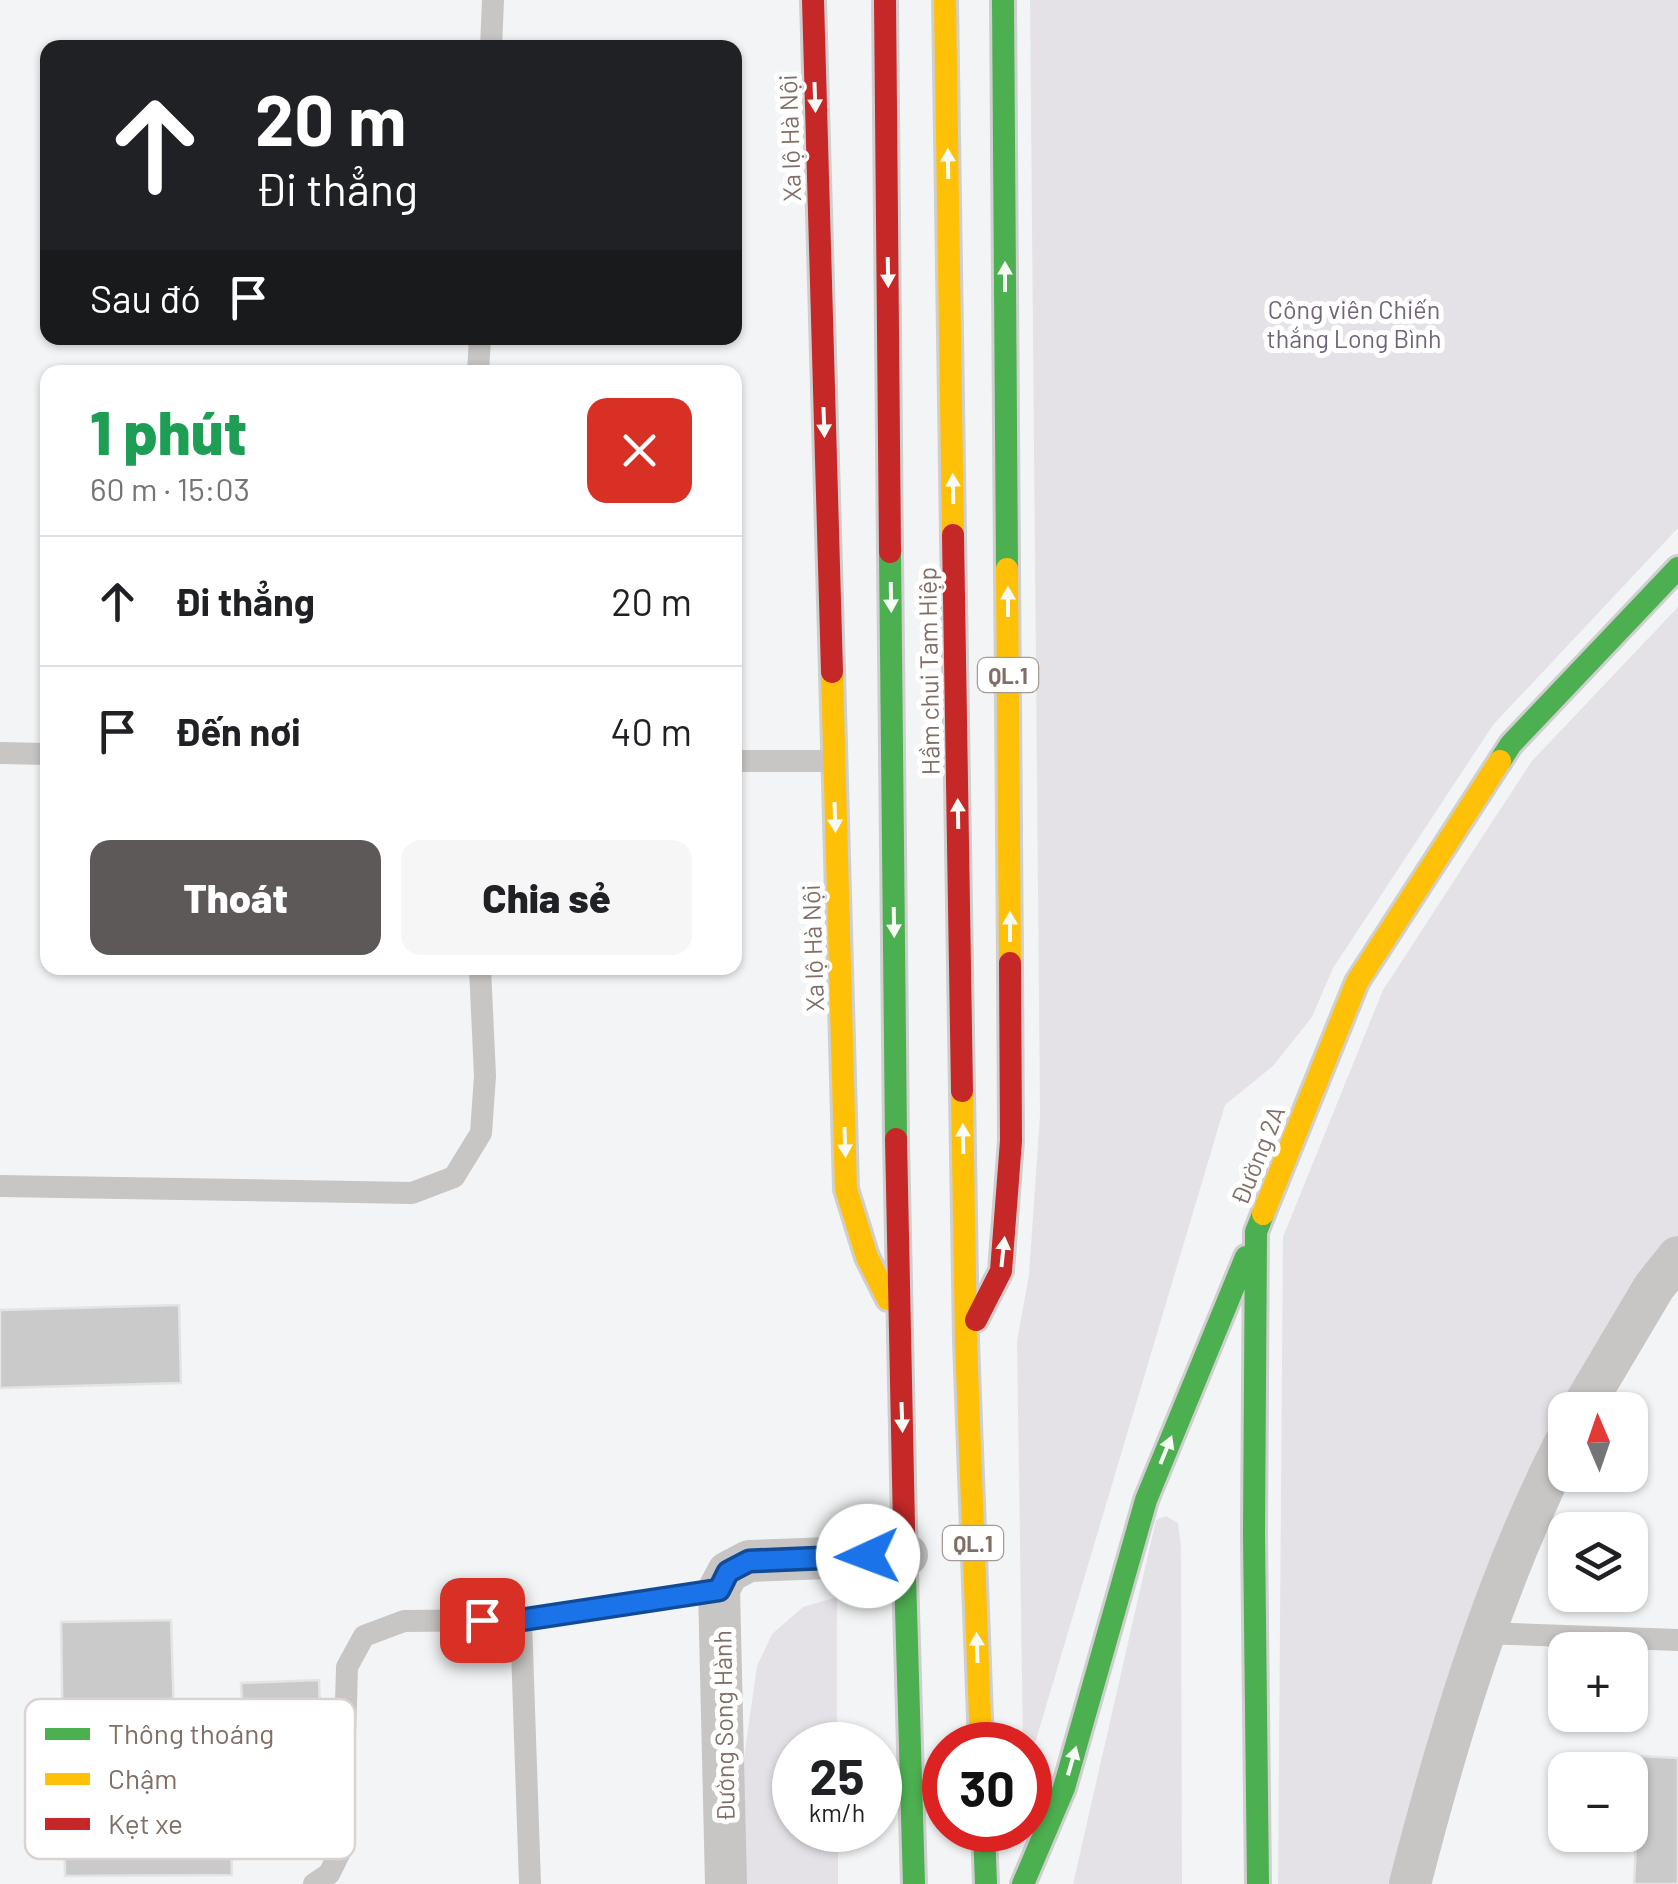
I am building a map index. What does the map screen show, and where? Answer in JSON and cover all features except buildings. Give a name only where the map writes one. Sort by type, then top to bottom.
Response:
[{"type":"main road","name":"Xa lộ Hà Nội","points":[[812,0],[846,1189],[867,1257],[898,1319],[914,1884]]},
{"type":"main road","name":"Hầm chui Tam Hiệp","points":[[885,0],[898,1319]]},
{"type":"main road","name":"Hầm chui Tam Hiệp","points":[[945,0],[966,1341]]},
{"type":"main road","name":"QL.1","points":[[980,1722],[966,1341],[1001,1271],[1012,1142],[1003,0]]},
{"type":"main road","name":"Đường 2A","points":[[1258,1884],[1256,1232],[1357,982],[1511,744],[1678,568]]},
{"type":"main road","points":[[1022,1884],[1064,1788],[1146,1500],[1256,1232]]},
{"type":"main road","points":[[985,1852],[986,1884]]},
{"type":"street","points":[[1594,1392],[1670,1281]]},
{"type":"street","points":[[1410,1884],[1482,1633],[1548,1479]]},
{"type":"street","points":[[719,1590],[728,1572],[749,1561],[907,1555]]},
{"type":"street","name":"Đường Song Hành","points":[[719,1590],[726,1884]]},
{"type":"lane","points":[[491,40],[493,0]]},
{"type":"lane","points":[[0,753],[40,754]]},
{"type":"lane","points":[[742,761],[834,761]]},
{"type":"lane","points":[[0,1186],[412,1193],[454,1177],[481,1134],[484,1076],[480,975]]},
{"type":"lane","points":[[346,1699],[347,1667],[364,1636],[404,1621],[521,1620],[719,1590]]},
{"type":"lane","points":[[521,1620],[530,1884]]},
{"type":"lane","points":[[1482,1633],[1678,1640]]},
{"type":"lane","points":[[314,1884],[329,1874],[336,1859]]},
{"type":"green space","name":"Công viên Chiến thắng Long Bình","points":[[1030,0],[1678,0],[1678,528],[1493,725],[1333,968],[1312,1017],[1273,1066],[1225,1105],[1041,1722],[1023,1722],[1017,1341],[1029,1275],[1040,1115]]},
{"type":"green space","points":[[1678,607],[1678,1240],[1588,1392],[1548,1392],[1548,1478],[1400,1884],[1278,1884],[1283,1237],[1383,990],[1531,762]]},
{"type":"green space","points":[[1166,1516],[1178,1523],[1181,1547],[1182,1884],[1073,1884],[1156,1520]]},
{"type":"green space","points":[[837,1597],[837,1722],[772,1722],[772,1852],[838,1852],[838,1884],[745,1884],[741,1778],[757,1666],[772,1634],[803,1607]]},
{"type":"traffic: fast","points":[[1003,0],[1007,569]]},
{"type":"traffic: fast","points":[[890,552],[896,1139]]},
{"type":"traffic: fast","points":[[1500,761],[1511,744],[1678,568]]},
{"type":"traffic: fast","points":[[1258,1884],[1256,1232],[1263,1214]]},
{"type":"traffic: fast","points":[[1023,1884],[1064,1788],[1146,1500],[1246,1257]]},
{"type":"traffic: fast","points":[[905,1575],[914,1884]]},
{"type":"traffic: fast","points":[[985,1852],[986,1884]]},
{"type":"traffic: slow","points":[[945,0],[953,535]]},
{"type":"traffic: slow","points":[[1007,569],[1010,963]]},
{"type":"traffic: slow","points":[[832,672],[846,1189],[867,1257],[888,1299]]},
{"type":"traffic: slow","points":[[1263,1214],[1357,982],[1500,761]]},
{"type":"traffic: slow","points":[[962,1091],[966,1341],[980,1722]]},
{"type":"traffic: jam","points":[[813,0],[832,672]]},
{"type":"traffic: jam","points":[[885,0],[890,552]]},
{"type":"traffic: jam","points":[[953,535],[962,1091]]},
{"type":"traffic: jam","points":[[976,1320],[1001,1271],[1011,1141],[1010,963]]},
{"type":"traffic: jam","points":[[896,1139],[905,1575]]},
{"type":"route","points":[[482,1620],[521,1620],[719,1590],[728,1572],[749,1561],[868,1556]]}]
